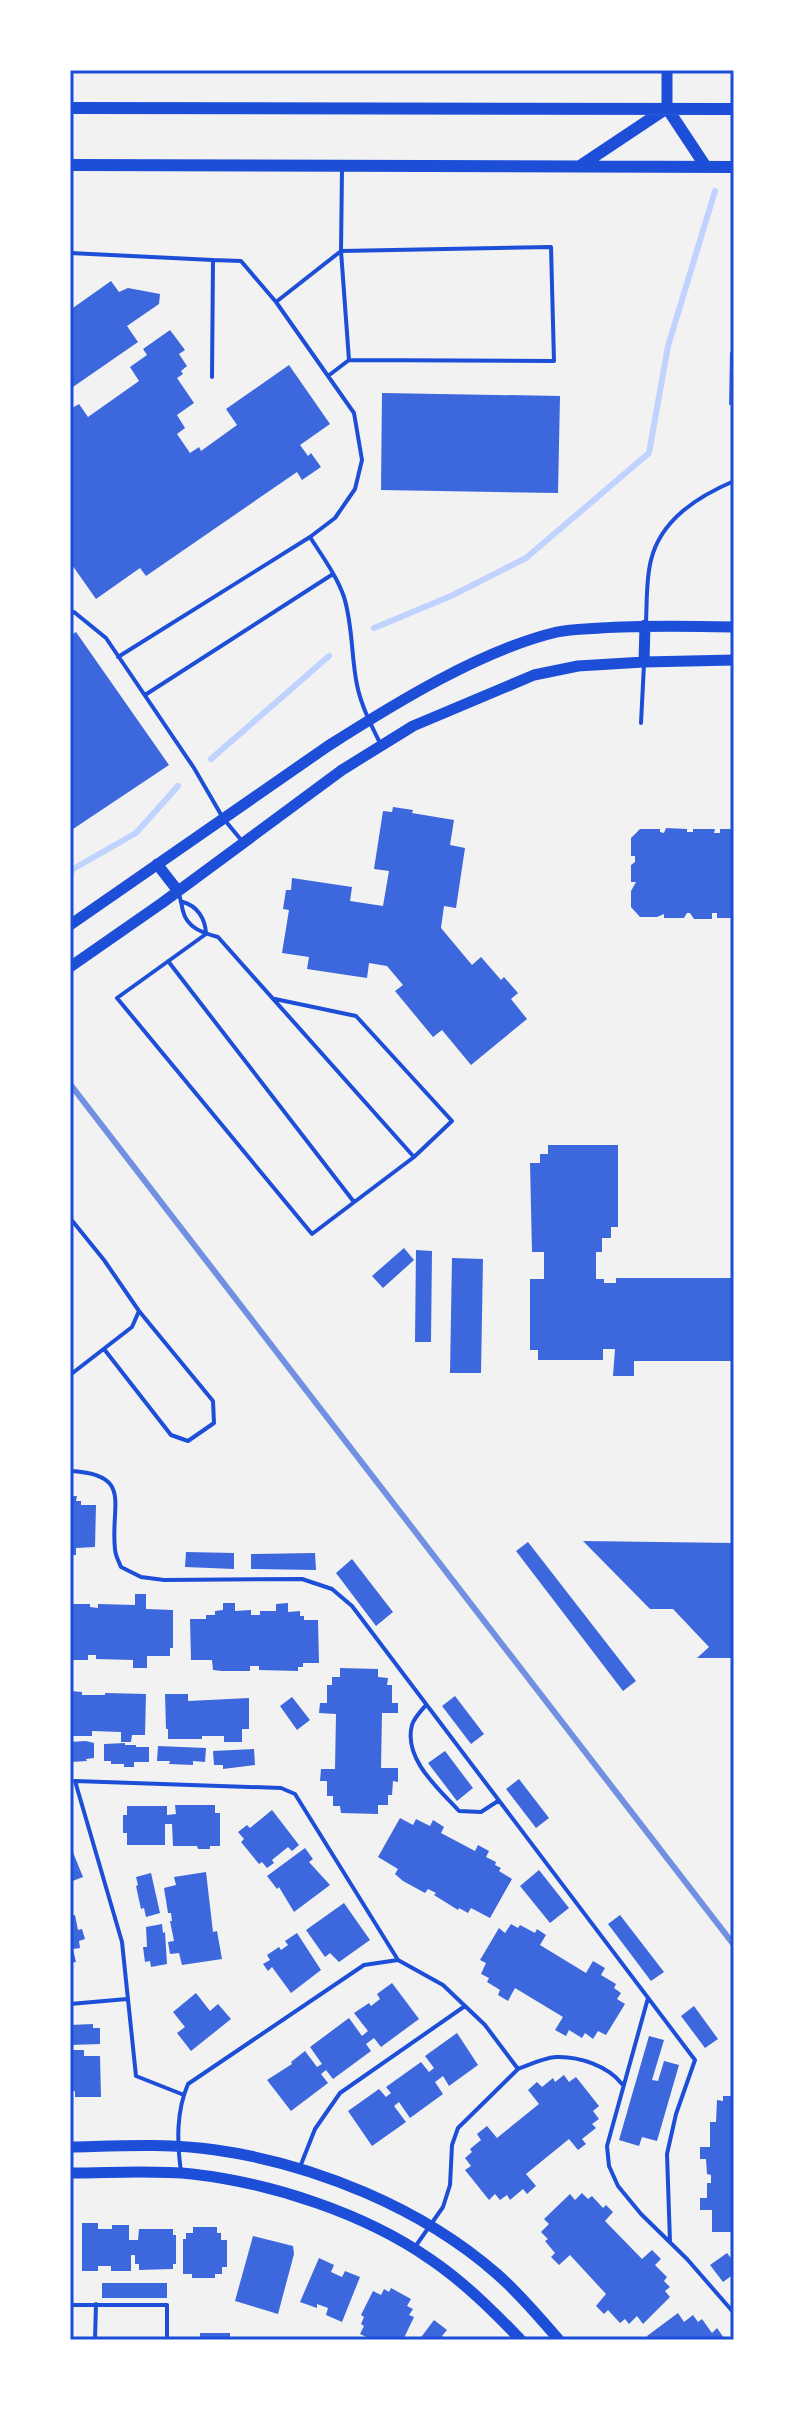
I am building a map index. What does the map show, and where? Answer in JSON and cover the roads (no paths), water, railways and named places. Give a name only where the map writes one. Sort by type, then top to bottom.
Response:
[{"type":"main road","points":[[70,108],[734,109]]},
{"type":"main road","points":[[580,166],[667,108]]},
{"type":"main road","points":[[667,108],[706,167]]},
{"type":"main road","points":[[70,165],[734,167]]},
{"type":"street","points":[[667,70],[667,108]]},
{"type":"street","points":[[70,925],[368,720],[506,649],[559,632],[645,625],[734,627]]},
{"type":"street","points":[[644,662],[645,625]]},
{"type":"street","points":[[70,967],[180,897],[243,843],[342,770],[413,726],[534,675],[578,666],[734,660]]},
{"type":"street","points":[[157,864],[180,897]]},
{"type":"street","points":[[70,2147],[215,2149],[272,2159],[300,2168],[378,2199],[428,2226],[496,2273],[559,2340]]},
{"type":"street","points":[[70,2173],[181,2174],[242,2182],[300,2197],[350,2217],[430,2258],[470,2290],[521,2340]]},
{"type":"lane","points":[[342,166],[341,251],[349,360]]},
{"type":"lane","points":[[276,302],[341,251],[551,247],[554,361],[349,360],[328,376]]},
{"type":"lane","points":[[70,253],[241,261],[276,302],[354,413],[362,460],[355,489],[335,518],[310,537],[118,657]]},
{"type":"lane","points":[[212,377],[213,260]]},
{"type":"lane","points":[[645,625],[651,558],[663,532],[683,510],[708,493],[734,481]]},
{"type":"lane","points":[[310,537],[344,596],[353,638],[357,685],[368,720],[381,745]]},
{"type":"lane","points":[[145,695],[333,574]]},
{"type":"lane","points":[[70,615],[74,612],[106,638],[194,768],[223,818],[243,843]]},
{"type":"lane","points":[[641,723],[644,662]]},
{"type":"lane","points":[[180,897],[192,905],[205,922],[206,934]]},
{"type":"lane","points":[[180,897],[183,912],[193,928],[218,937],[414,1157]]},
{"type":"lane","points":[[206,934],[117,998],[312,1234],[414,1157],[452,1121],[356,1016],[273,998]]},
{"type":"lane","points":[[168,961],[354,1202]]},
{"type":"lane","points":[[70,1218],[139,1311],[213,1401],[214,1423],[188,1441],[171,1435],[104,1349]]},
{"type":"lane","points":[[70,1375],[132,1327],[139,1311]]},
{"type":"lane","points":[[70,1471],[92,1473],[111,1484],[115,1497],[115,1552],[121,1567],[141,1577],[164,1580],[302,1579],[332,1589],[352,1606],[695,2060],[676,2114],[667,2154],[670,2242]]},
{"type":"lane","points":[[426,1705],[412,1723],[410,1743],[420,1766],[459,1811],[481,1812],[498,1801]]},
{"type":"lane","points":[[184,2095],[136,2076],[122,1942],[73,1782],[281,1788],[295,1794],[398,1960],[443,1985],[485,2025],[518,2069]]},
{"type":"lane","points":[[181,2174],[177,2147],[181,2101],[188,2084],[364,1965],[398,1960]]},
{"type":"lane","points":[[648,1998],[607,2146],[609,2166],[618,2186],[641,2214],[687,2259],[734,2313]]},
{"type":"lane","points":[[70,2004],[128,1999]]},
{"type":"lane","points":[[300,2168],[315,2129],[340,2093],[465,2006]]},
{"type":"lane","points":[[414,2249],[443,2207],[450,2185],[452,2145],[458,2128],[518,2069],[559,2057],[597,2065],[616,2077],[623,2086]]},
{"type":"lane","points":[[95,2340],[96,2304]]},
{"type":"lane","points":[[70,2305],[167,2305],[167,2340]]},
{"type":"waterway","points":[[374,628],[451,596],[526,558],[649,453],[668,346],[715,191]]},
{"type":"waterway","points":[[211,759],[329,656]]},
{"type":"waterway","points":[[70,876],[73,869],[136,833],[178,786]]},
{"type":"railway","points":[[70,1084],[734,1945]]}]
